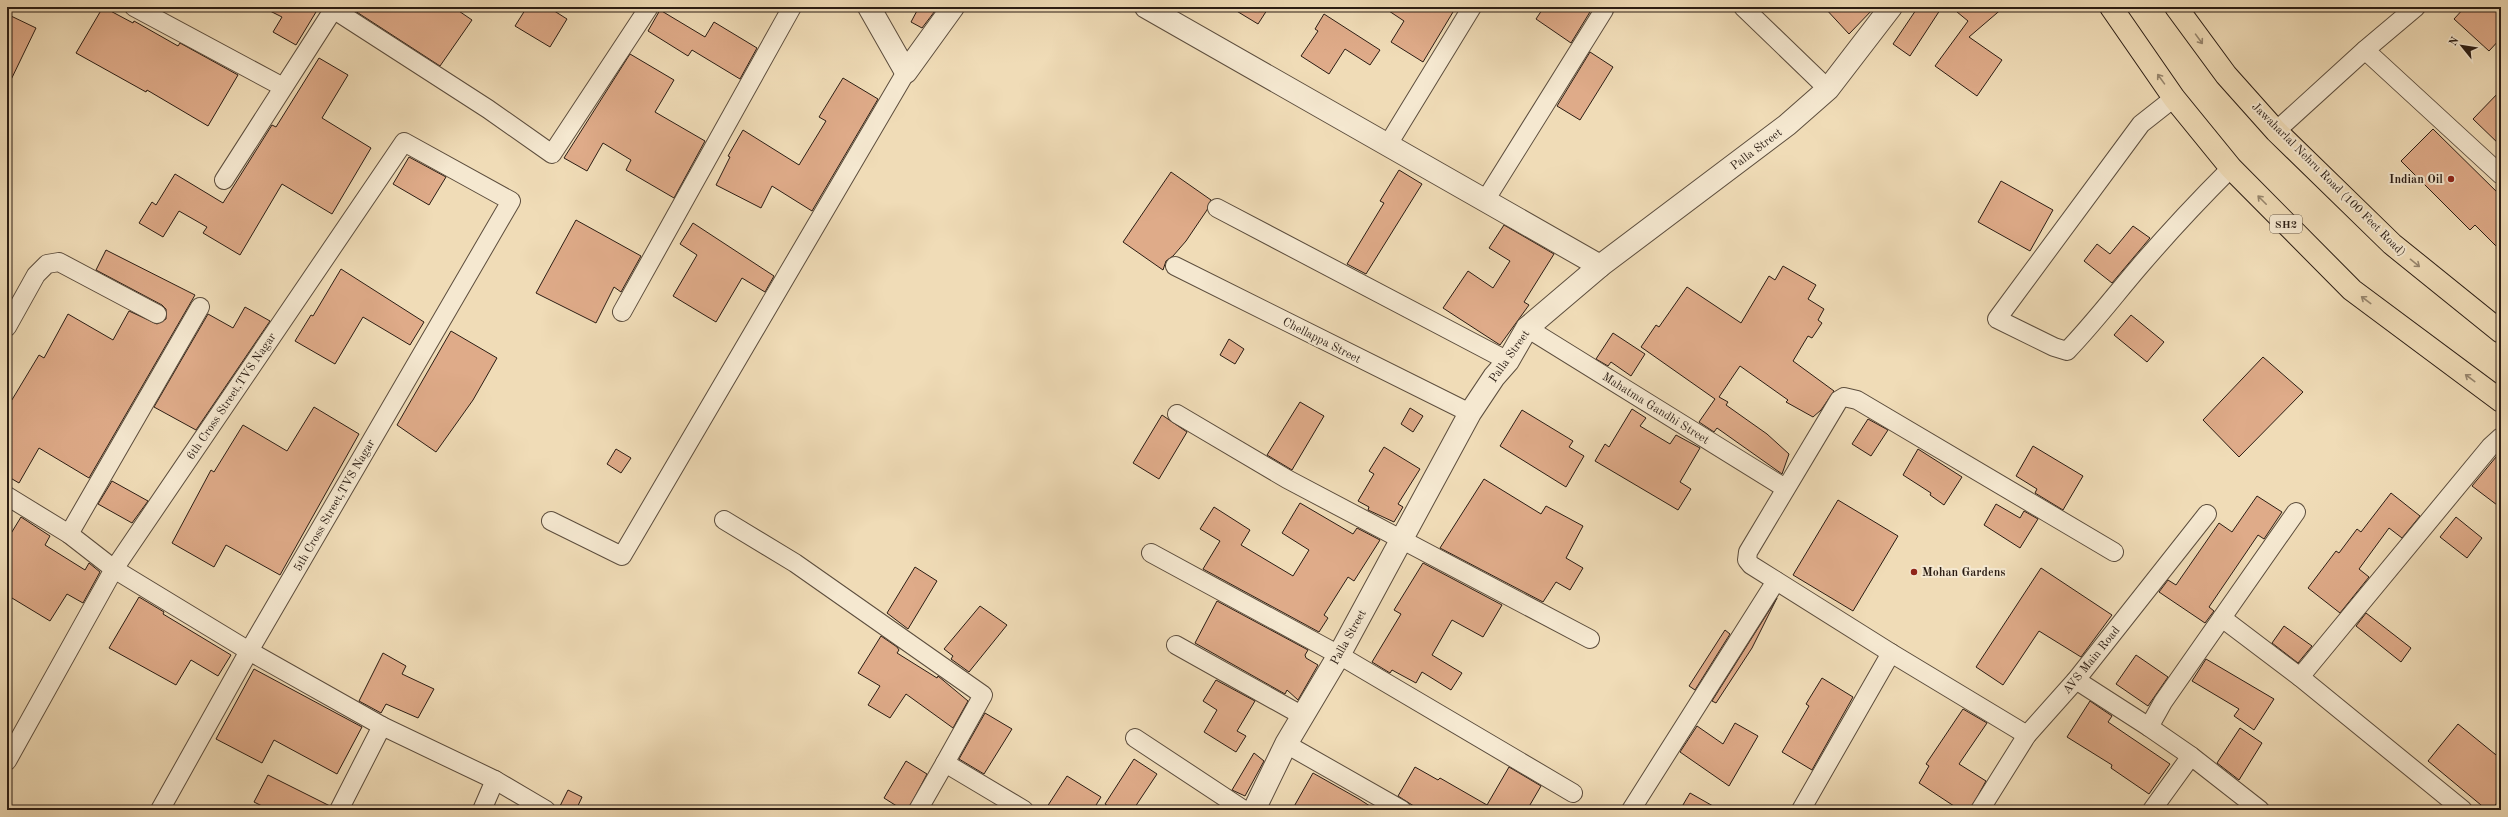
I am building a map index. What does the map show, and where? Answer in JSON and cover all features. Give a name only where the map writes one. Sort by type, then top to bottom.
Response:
[{"type":"main road","name":"SH2","points":[[2111,7],[2174,98],[2231,168],[2352,290],[2501,401]]},
{"type":"main road","name":"Jawaharlal Nehru Road (100 Feet Road)","points":[[2176,7],[2226,75],[2276,130],[2392,244],[2501,332]]},
{"type":"street","points":[[134,7],[283,87]]},
{"type":"street","points":[[224,180],[334,8],[488,109],[552,154],[649,7]]},
{"type":"street","points":[[622,312],[792,7]]},
{"type":"street","points":[[869,7],[906,72]]},
{"type":"street","points":[[551,521],[622,556],[906,72],[953,7]]},
{"type":"street","points":[[1146,7],[1387,146],[1486,199],[1600,266]]},
{"type":"street","points":[[1387,146],[1472,7]]},
{"type":"street","points":[[1743,7],[1828,89]]},
{"type":"street","name":"Palla Street","points":[[1254,810],[1286,744],[1339,655],[1403,540],[1470,413],[1494,377],[1508,361],[1527,328],[1600,266],[1787,125],[1828,89],[1891,7]]},
{"type":"street","points":[[2276,130],[2365,50],[2416,7]]},
{"type":"street","points":[[1486,199],[1604,10]]},
{"type":"street","points":[[2365,50],[2501,175]]},
{"type":"street","points":[[2174,98],[2140,124],[1996,319],[2054,347],[2067,351],[2193,206],[2231,168]]},
{"type":"street","name":"6th Cross Street,TVS Nagar","points":[[7,761],[114,569],[404,142],[511,201]]},
{"type":"street","name":"5th Cross Street,TVS Nagar","points":[[160,810],[249,651],[511,201]]},
{"type":"street","points":[[1217,208],[1508,361]]},
{"type":"street","points":[[7,327],[36,274],[47,264],[59,262],[157,314]]},
{"type":"street","name":"Chellappa Street","points":[[1175,266],[1470,413]]},
{"type":"street","points":[[69,534],[200,307]]},
{"type":"street","name":"Mahatma Gandhi Street","points":[[1527,328],[1784,488]]},
{"type":"street","points":[[2027,735],[1890,653],[1751,565],[1747,560],[1748,552],[1784,488],[1839,400],[1855,392],[2114,552]]},
{"type":"street","points":[[1176,414],[1287,479],[1590,639]]},
{"type":"street","points":[[2300,677],[2490,447],[2501,437]]},
{"type":"street","points":[[7,496],[69,534],[114,569],[249,651],[382,726],[495,780],[546,810]]},
{"type":"street","points":[[2149,727],[2163,702],[2296,512]]},
{"type":"street","name":"AVS Main Road","points":[[1980,810],[2027,735],[2076,680],[2207,514]]},
{"type":"street","points":[[724,520],[795,563],[983,695],[918,810]]},
{"type":"street","points":[[1151,553],[1339,655],[1573,793]]},
{"type":"street","points":[[1631,810],[1776,581]]},
{"type":"street","points":[[2222,618],[2300,677],[2463,810]]},
{"type":"street","points":[[1176,645],[1303,716]]},
{"type":"street","points":[[1801,810],[1890,653]]},
{"type":"street","points":[[2076,680],[2191,756],[2260,810]]},
{"type":"street","points":[[340,810],[382,726]]},
{"type":"street","points":[[1135,738],[1244,810]]},
{"type":"street","points":[[1286,744],[1402,810]]},
{"type":"street","points":[[2152,810],[2191,756]]},
{"type":"street","points":[[945,763],[1024,810]]},
{"type":"street","points":[[482,810],[495,780]]},
{"type":"building","points":[[103,7],[133,23],[134,21],[178,46],[180,43],[238,75],[208,126],[147,90],[146,92],[76,53]]},
{"type":"building","points":[[262,7],[308,7],[316,12],[296,45],[273,32],[282,17]]},
{"type":"building","points":[[349,7],[453,7],[472,20],[440,66]]},
{"type":"building","points":[[527,7],[548,7],[567,19],[550,47],[515,26]]},
{"type":"building","points":[[919,7],[938,7],[922,28],[911,22]]},
{"type":"building","points":[[1230,7],[1269,7],[1258,24]]},
{"type":"building","points":[[1383,7],[1456,7],[1423,62],[1391,42],[1404,21]]},
{"type":"building","points":[[1544,7],[1593,7],[1571,43],[1536,19]]},
{"type":"building","points":[[1824,7],[1875,7],[1849,34]]},
{"type":"building","points":[[1918,7],[1942,7],[1910,56],[1893,44]]},
{"type":"building","points":[[1951,7],[2004,7],[1969,37],[2002,60],[1977,96],[1935,66],[1968,21]]},
{"type":"building","points":[[2465,7],[2492,7],[2501,16],[2501,38],[2489,51],[2454,19]]},
{"type":"building","points":[[660,10],[705,37],[714,22],[757,48],[740,79],[692,50],[688,56],[648,31]]},
{"type":"building","points":[[1324,14],[1380,50],[1370,65],[1345,49],[1329,74],[1301,56],[1318,31],[1315,29]]},
{"type":"building","points":[[11,16],[36,28],[7,88],[7,24]]},
{"type":"building","points":[[1590,52],[1613,67],[1580,120],[1557,106]]},
{"type":"building","points":[[630,54],[674,80],[655,112],[705,141],[674,198],[626,170],[631,160],[603,143],[587,171],[564,158]]},
{"type":"building","points":[[319,58],[348,75],[322,118],[371,148],[332,214],[282,184],[240,255],[203,233],[207,227],[179,211],[163,237],[139,223],[152,202],[156,205],[175,174],[223,203],[272,125],[276,127]]},
{"type":"building","points":[[843,78],[878,99],[812,211],[772,186],[761,208],[716,185],[730,157],[728,156],[743,130],[799,165],[826,121],[819,117]]},
{"type":"building","points":[[2501,90],[2501,146],[2473,119]]},
{"type":"building","name":"Indian Oil","points":[[2433,129],[2501,196],[2501,251],[2475,225],[2470,230],[2401,161]]},
{"type":"building","points":[[409,157],[446,177],[429,205],[393,184]]},
{"type":"building","points":[[1399,170],[1422,184],[1366,274],[1347,264],[1384,203],[1380,201]]},
{"type":"building","points":[[1171,172],[1211,200],[1207,210],[1186,241],[1173,256],[1166,261],[1163,270],[1123,242]]},
{"type":"building","points":[[2001,181],[2053,210],[2030,251],[1978,222]]},
{"type":"building","points":[[576,220],[641,256],[621,292],[614,287],[596,323],[536,293]]},
{"type":"building","points":[[693,223],[774,276],[765,292],[742,278],[716,322],[673,296],[697,255],[680,244]]},
{"type":"building","points":[[1504,225],[1554,254],[1524,302],[1529,305],[1500,345],[1443,308],[1468,271],[1493,288],[1510,261],[1489,248]]},
{"type":"building","points":[[2133,226],[2150,238],[2112,283],[2084,261],[2097,244],[2110,254]]},
{"type":"building","points":[[106,250],[195,295],[89,478],[39,448],[19,483],[7,476],[7,408],[39,355],[44,358],[68,314],[113,340],[129,311],[157,324],[166,319],[166,309],[162,305],[96,270]]},
{"type":"building","points":[[1783,266],[1816,285],[1808,299],[1824,309],[1818,320],[1822,323],[1812,338],[1808,336],[1793,361],[1834,391],[1821,410],[1813,417],[1786,402],[1788,400],[1740,366],[1719,397],[1728,402],[1726,405],[1767,434],[1789,454],[1782,474],[1717,428],[1714,432],[1699,422],[1715,399],[1641,347],[1656,325],[1659,327],[1687,287],[1741,323],[1769,276],[1775,280]]},
{"type":"building","points":[[341,269],[424,322],[410,345],[363,317],[335,364],[295,341],[311,315],[313,316]]},
{"type":"building","points":[[245,307],[270,321],[196,430],[154,407],[208,314],[233,328]]},
{"type":"building","points":[[2131,315],[2164,342],[2147,362],[2114,335]]},
{"type":"building","points":[[451,331],[497,358],[473,400],[436,452],[397,425]]},
{"type":"building","points":[[1613,333],[1645,354],[1631,376],[1611,362],[1608,366],[1596,359]]},
{"type":"building","points":[[1229,339],[1244,349],[1235,364],[1220,355]]},
{"type":"building","points":[[2263,357],[2303,392],[2239,457],[2203,420]]},
{"type":"building","points":[[1300,402],[1324,416],[1292,470],[1267,455]]},
{"type":"building","points":[[314,407],[359,434],[280,575],[226,545],[214,567],[172,543],[211,470],[214,472],[243,425],[287,451]]},
{"type":"building","points":[[1410,408],[1423,416],[1413,432],[1401,424]]},
{"type":"building","points":[[1632,409],[1646,418],[1640,426],[1670,444],[1676,435],[1700,448],[1680,482],[1691,489],[1678,510],[1595,461],[1605,444],[1609,447]]},
{"type":"building","points":[[1522,410],[1573,441],[1569,447],[1584,456],[1566,487],[1500,446]]},
{"type":"building","points":[[1162,415],[1187,432],[1159,479],[1133,463]]},
{"type":"building","points":[[1868,419],[1888,430],[1871,456],[1852,444]]},
{"type":"building","points":[[2033,446],[2083,476],[2063,510],[2035,493],[2037,489],[2016,476]]},
{"type":"building","points":[[1384,447],[1420,469],[1398,504],[1403,507],[1394,522],[1368,510],[1369,507],[1358,501],[1374,474],[1369,471]]},
{"type":"building","points":[[616,449],[631,458],[621,473],[607,464]]},
{"type":"building","points":[[1918,449],[1962,477],[1944,505],[1930,495],[1931,493],[1903,475]]},
{"type":"building","points":[[2501,451],[2501,508],[2472,486]]},
{"type":"building","points":[[1484,479],[1541,514],[1546,506],[1583,526],[1566,558],[1583,568],[1570,590],[1556,582],[1543,602],[1440,548]]},
{"type":"building","points":[[112,481],[148,501],[132,523],[98,504]]},
{"type":"building","points":[[2391,493],[2420,516],[2402,538],[2389,528],[2359,569],[2369,577],[2340,613],[2308,588],[2336,551],[2339,553],[2357,529],[2361,532]]},
{"type":"building","points":[[2257,496],[2282,512],[2264,539],[2258,535],[2209,607],[2214,611],[2205,623],[2159,592],[2168,580],[2176,585],[2219,523],[2232,532]]},
{"type":"building","points":[[1838,500],[1898,536],[1853,611],[1793,575]]},
{"type":"building","points":[[1300,503],[1353,534],[1357,528],[1380,540],[1354,581],[1348,577],[1324,615],[1328,618],[1319,632],[1203,569],[1220,541],[1200,529],[1214,507],[1250,530],[1241,545],[1293,576],[1309,550],[1282,533]]},
{"type":"building","points":[[1996,504],[2020,518],[2024,511],[2038,519],[2020,548],[1984,525]]},
{"type":"building","points":[[21,517],[50,536],[45,545],[85,570],[89,563],[100,572],[83,603],[67,594],[50,621],[7,595],[7,540]]},
{"type":"building","points":[[2456,517],[2482,538],[2467,558],[2440,537]]},
{"type":"building","points":[[1423,563],[1502,605],[1483,637],[1452,620],[1432,655],[1462,673],[1451,690],[1422,672],[1416,683],[1392,670],[1390,673],[1372,662],[1401,614],[1394,610]]},
{"type":"building","points":[[915,567],[937,581],[908,629],[887,613]]},
{"type":"building","points":[[2041,568],[2112,615],[2081,657],[2039,631],[2003,685],[1976,667]]},
{"type":"building","points":[[139,597],[164,612],[163,614],[231,655],[218,676],[191,660],[176,685],[109,648]]},
{"type":"building","points":[[1777,598],[1752,648],[1716,703],[1712,701]]},
{"type":"building","points":[[1217,601],[1308,650],[1305,655],[1306,658],[1318,665],[1298,700],[1287,690],[1285,694],[1195,643]]},
{"type":"building","points":[[980,606],[1007,625],[969,672],[951,659],[953,656],[944,649]]},
{"type":"building","points":[[2366,613],[2411,648],[2401,662],[2356,626]]},
{"type":"building","points":[[2284,626],[2312,646],[2298,663],[2272,643]]},
{"type":"building","points":[[1725,630],[1730,634],[1695,690],[1689,686]]},
{"type":"building","points":[[881,636],[897,647],[899,650],[897,653],[937,678],[938,676],[968,701],[953,728],[906,694],[890,718],[868,705],[880,686],[858,673]]},
{"type":"building","points":[[383,653],[406,666],[402,674],[434,689],[418,718],[386,704],[381,713],[359,701]]},
{"type":"building","points":[[2136,655],[2168,677],[2148,706],[2116,684]]},
{"type":"building","points":[[2206,659],[2274,699],[2254,730],[2234,716],[2239,709],[2192,681]]},
{"type":"building","points":[[254,669],[362,727],[337,774],[274,740],[262,763],[216,739]]},
{"type":"building","points":[[1822,678],[1853,697],[1812,770],[1782,752],[1809,706],[1806,704]]},
{"type":"building","points":[[1216,680],[1255,701],[1237,731],[1246,736],[1236,752],[1204,732],[1217,710],[1203,701]]},
{"type":"building","points":[[2090,701],[2112,716],[2108,722],[2170,764],[2149,794],[2111,768],[2112,765],[2067,737]]},
{"type":"building","points":[[1963,709],[1987,723],[1959,764],[1986,781],[1970,810],[1960,810],[1919,783],[1929,766],[1926,764]]},
{"type":"building","points":[[985,713],[1012,729],[984,774],[959,759]]},
{"type":"building","points":[[1735,723],[1758,736],[1729,786],[1680,752],[1697,726],[1723,744]]},
{"type":"building","points":[[2458,724],[2501,759],[2501,798],[2491,810],[2487,810],[2428,761]]},
{"type":"building","points":[[2240,728],[2262,743],[2239,780],[2217,763]]},
{"type":"building","points":[[1254,753],[1264,761],[1245,796],[1232,790]]},
{"type":"building","points":[[1134,759],[1157,774],[1133,810],[1114,810],[1105,804]]},
{"type":"building","points":[[906,761],[927,774],[908,810],[903,810],[884,798]]},
{"type":"building","points":[[1415,767],[1438,780],[1440,778],[1487,805],[1509,767],[1541,786],[1527,810],[1420,810],[1398,796]]},
{"type":"building","points":[[1313,773],[1359,799],[1376,810],[1292,810]]},
{"type":"building","points":[[268,775],[330,806],[329,810],[270,810],[254,802]]},
{"type":"building","points":[[1067,776],[1101,797],[1093,810],[1045,810]]},
{"type":"building","points":[[568,790],[582,797],[576,810],[558,810]]},
{"type":"building","points":[[1690,793],[1720,810],[1680,810]]},
{"type":"place","name":"Indian Oil","points":[[2451,179]]},
{"type":"place","name":"Mohan Gardens","points":[[1914,572]]}]
